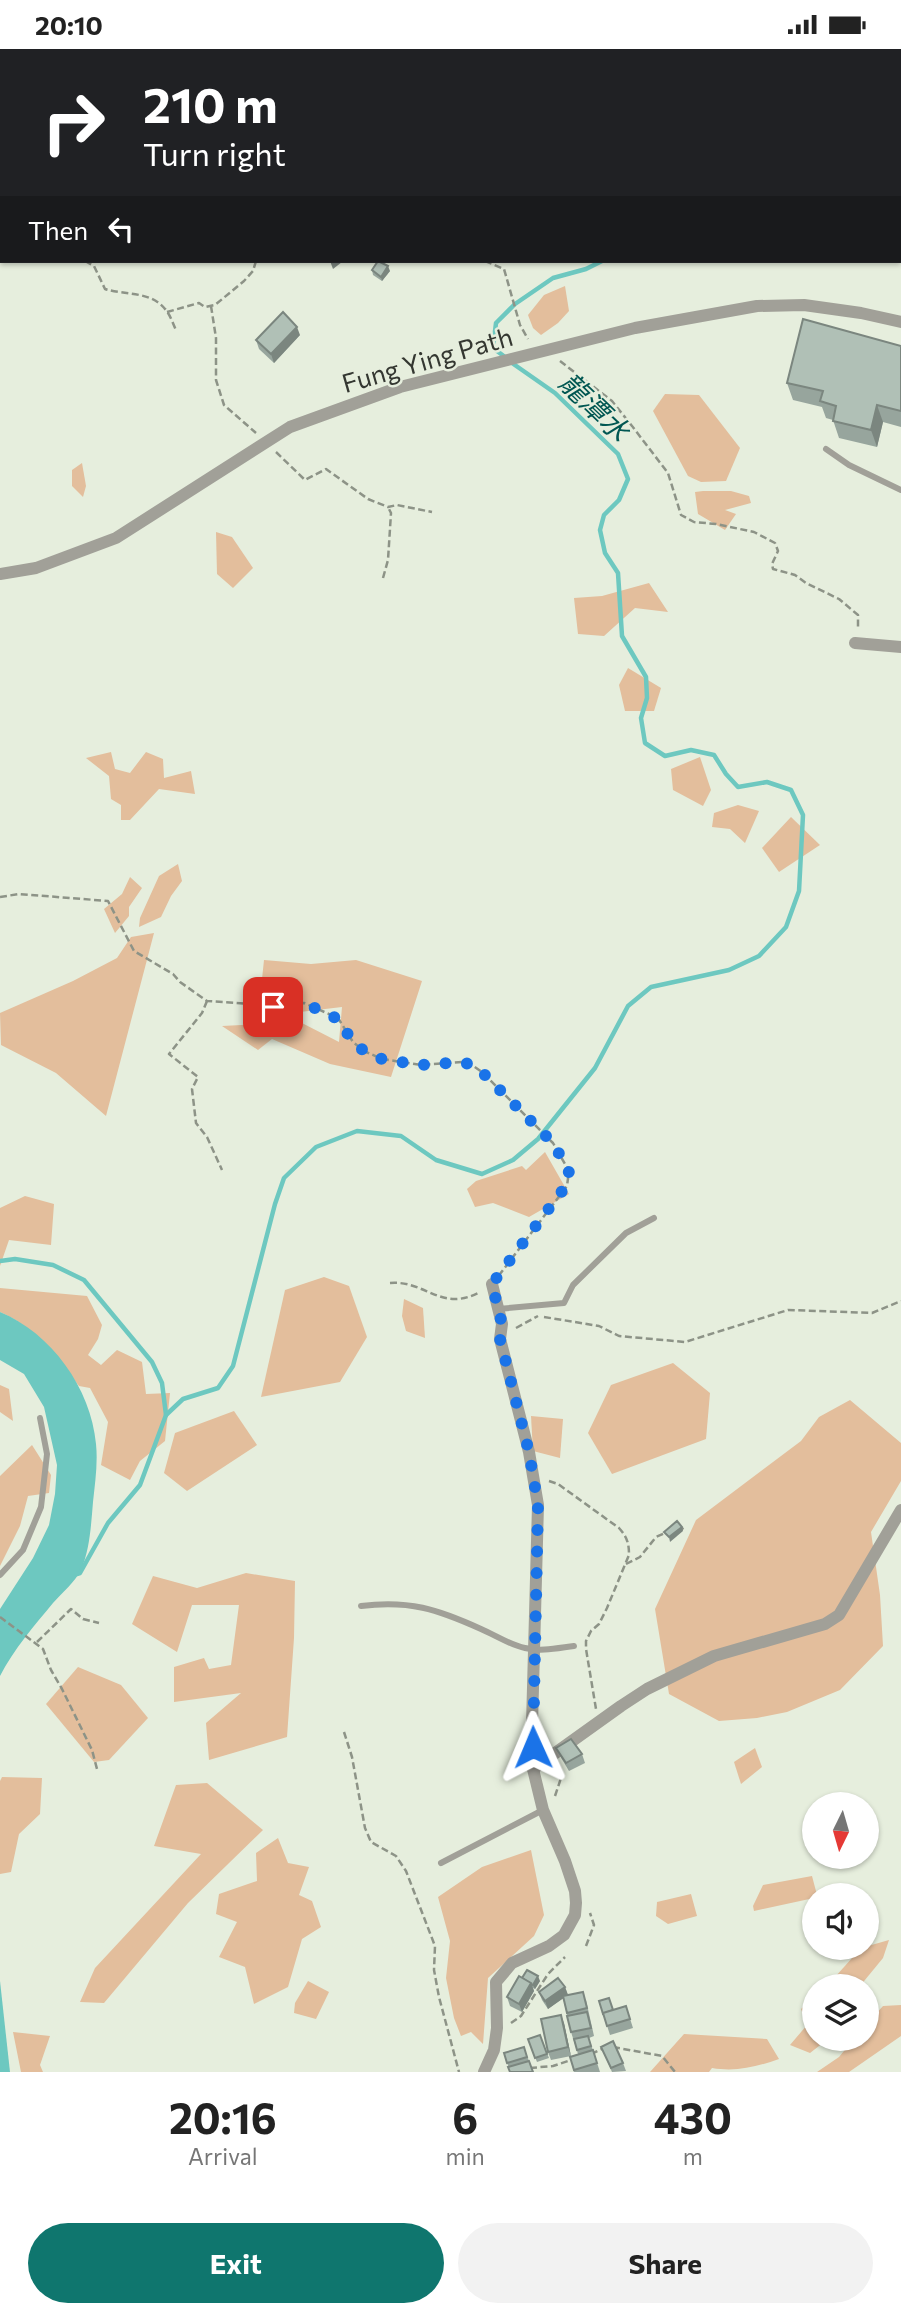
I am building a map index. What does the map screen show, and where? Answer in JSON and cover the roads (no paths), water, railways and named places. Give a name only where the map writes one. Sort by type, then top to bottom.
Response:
[{"type":"street","name":"Fung Ying Path","points":[[0,574],[36,568],[116,538],[290,427],[400,387],[635,328],[757,306],[804,305],[901,322]]},
{"type":"street","points":[[855,643],[901,647]]},
{"type":"street","points":[[484,2072],[494,2050],[497,2028],[496,1982],[512,1963],[549,1946],[564,1935],[575,1915],[575,1891],[543,1810],[533,1769],[538,1505],[529,1452],[500,1339],[502,1324],[492,1284]]},
{"type":"street","points":[[533,1769],[647,1689],[714,1656],[825,1624],[839,1615],[901,1510]]},
{"type":"lane","points":[[826,449],[849,465],[901,490]]},
{"type":"lane","points":[[498,1309],[565,1303],[573,1285],[626,1233],[654,1218]]},
{"type":"lane","points":[[0,1575],[23,1550],[41,1507],[47,1454],[40,1418]]},
{"type":"lane","points":[[361,1606],[390,1603],[426,1607],[522,1648],[534,1650],[574,1647]]},
{"type":"lane","points":[[441,1863],[543,1810]]},
{"type":"water","points":[[0,1312],[19,1321],[36,1334],[51,1348],[77,1383],[93,1423],[97,1458],[90,1537],[81,1570],[25,1638],[0,1676],[0,1609],[33,1558],[49,1525],[57,1465],[44,1407],[24,1374],[0,1360]]},
{"type":"water","points":[[0,1981],[10,2072],[0,2072]]},
{"type":"waterway","name":"龍潭水","points":[[505,357],[493,348],[496,323],[515,304],[553,278],[598,263]]},
{"type":"waterway","points":[[77,1574],[108,1523],[140,1485],[166,1415],[183,1399],[218,1388],[233,1366],[284,1178],[316,1147],[357,1131],[401,1136],[436,1160],[482,1174],[513,1160],[538,1139],[595,1068],[628,1006],[651,987],[729,970],[759,956],[786,927],[799,891],[803,815],[791,790],[767,782],[738,787],[714,755],[691,750],[665,756],[645,743],[641,718],[647,698],[646,677],[622,636],[618,573],[605,553],[600,530],[604,515],[619,500],[628,479],[618,454],[555,393],[512,363]]},
{"type":"waterway","points":[[0,1261],[15,1259],[53,1265],[84,1280],[152,1362],[162,1383],[166,1415]]}]
